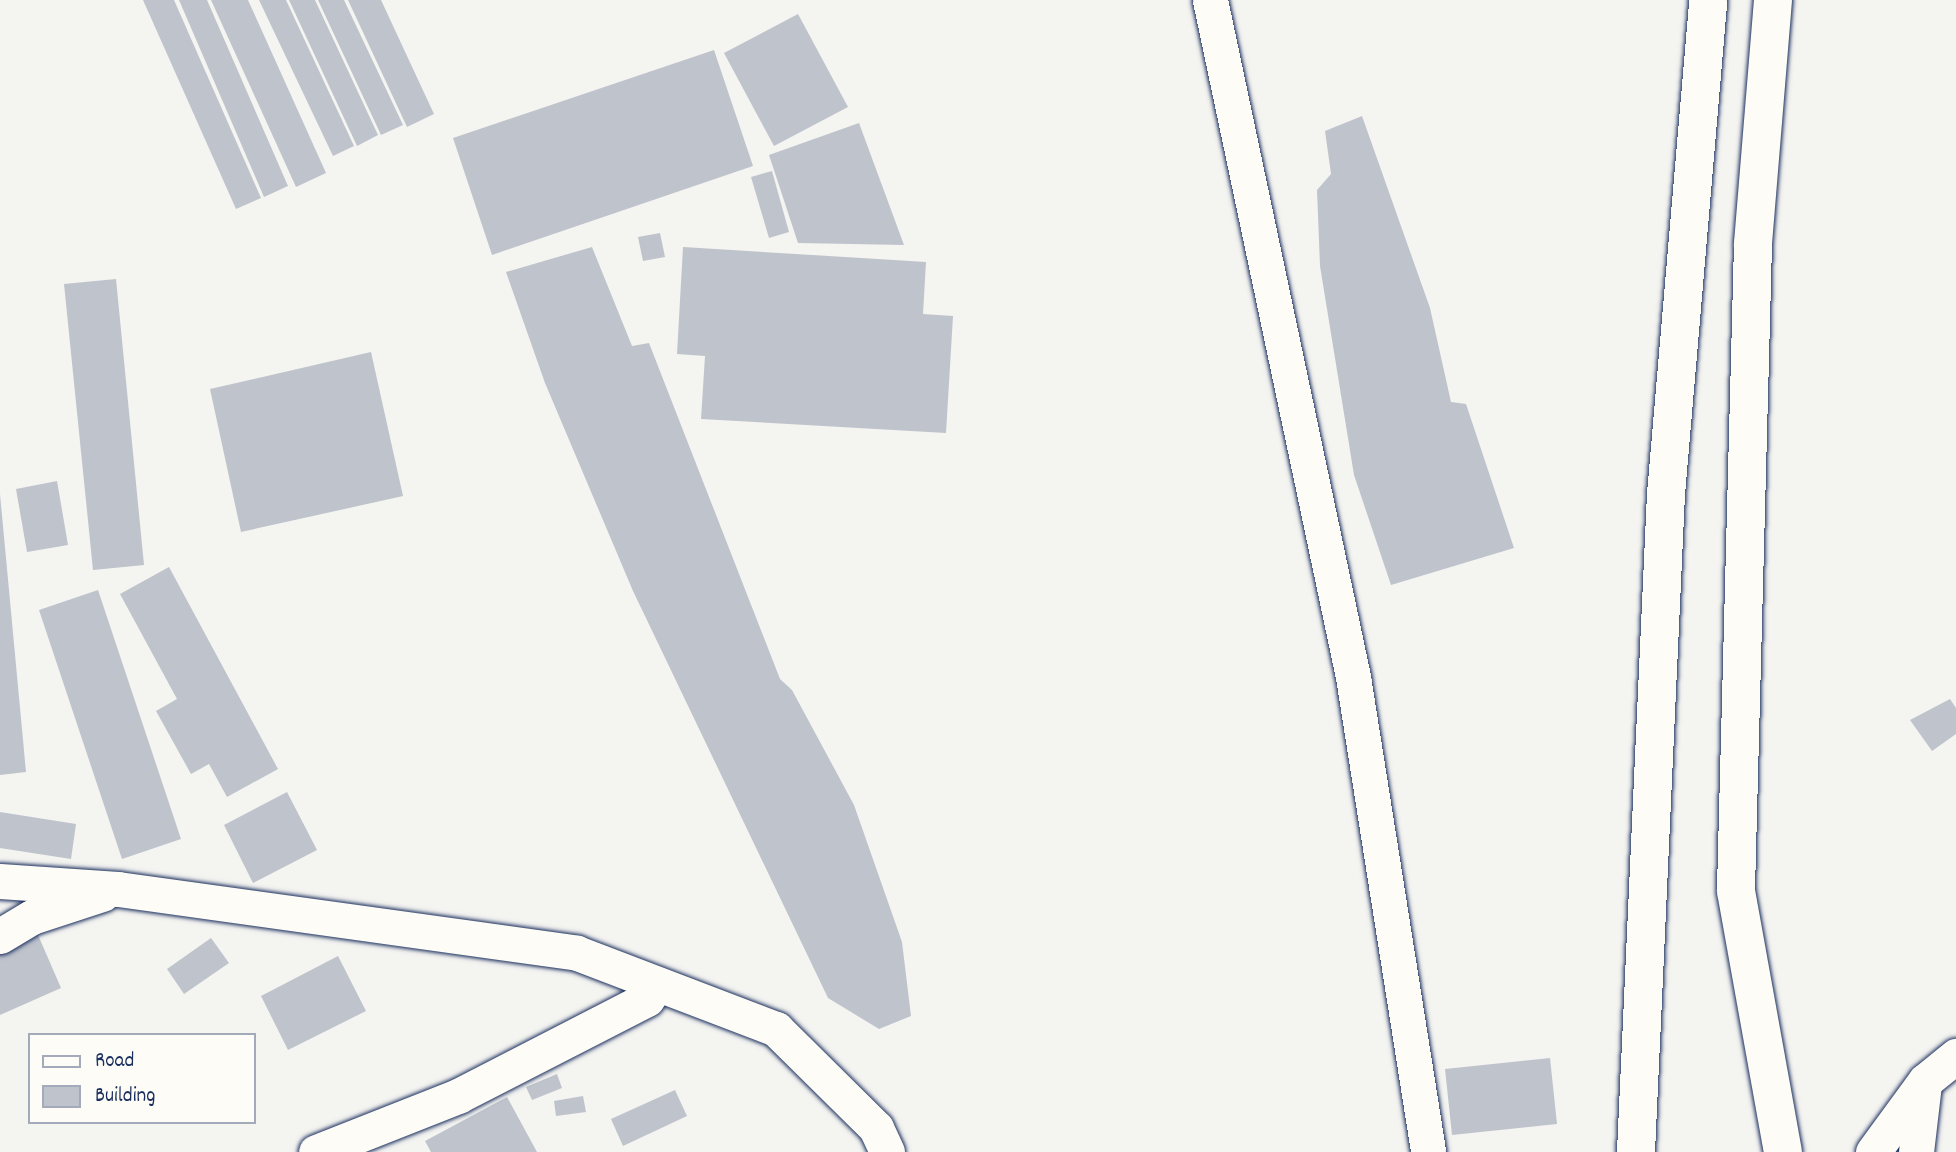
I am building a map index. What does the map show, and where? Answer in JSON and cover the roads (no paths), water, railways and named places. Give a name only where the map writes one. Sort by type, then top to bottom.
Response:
[{"type":"main road","points":[[1636,1152],[1666,494],[1707,0]]},
{"type":"main road","points":[[1773,0],[1753,244],[1736,891],[1783,1152]]},
{"type":"street","points":[[1210,0],[1353,677],[1427,1152]]},
{"type":"street","points":[[0,881],[118,889],[577,953],[776,1029],[876,1128],[887,1152]]},
{"type":"street","points":[[0,936],[32,917],[118,889]]},
{"type":"street","points":[[316,1152],[458,1096],[647,999],[657,984]]},
{"type":"street","points":[[1873,1152],[1925,1081],[1956,1056]]},
{"type":"street","points":[[1916,1152],[1925,1081]]}]
